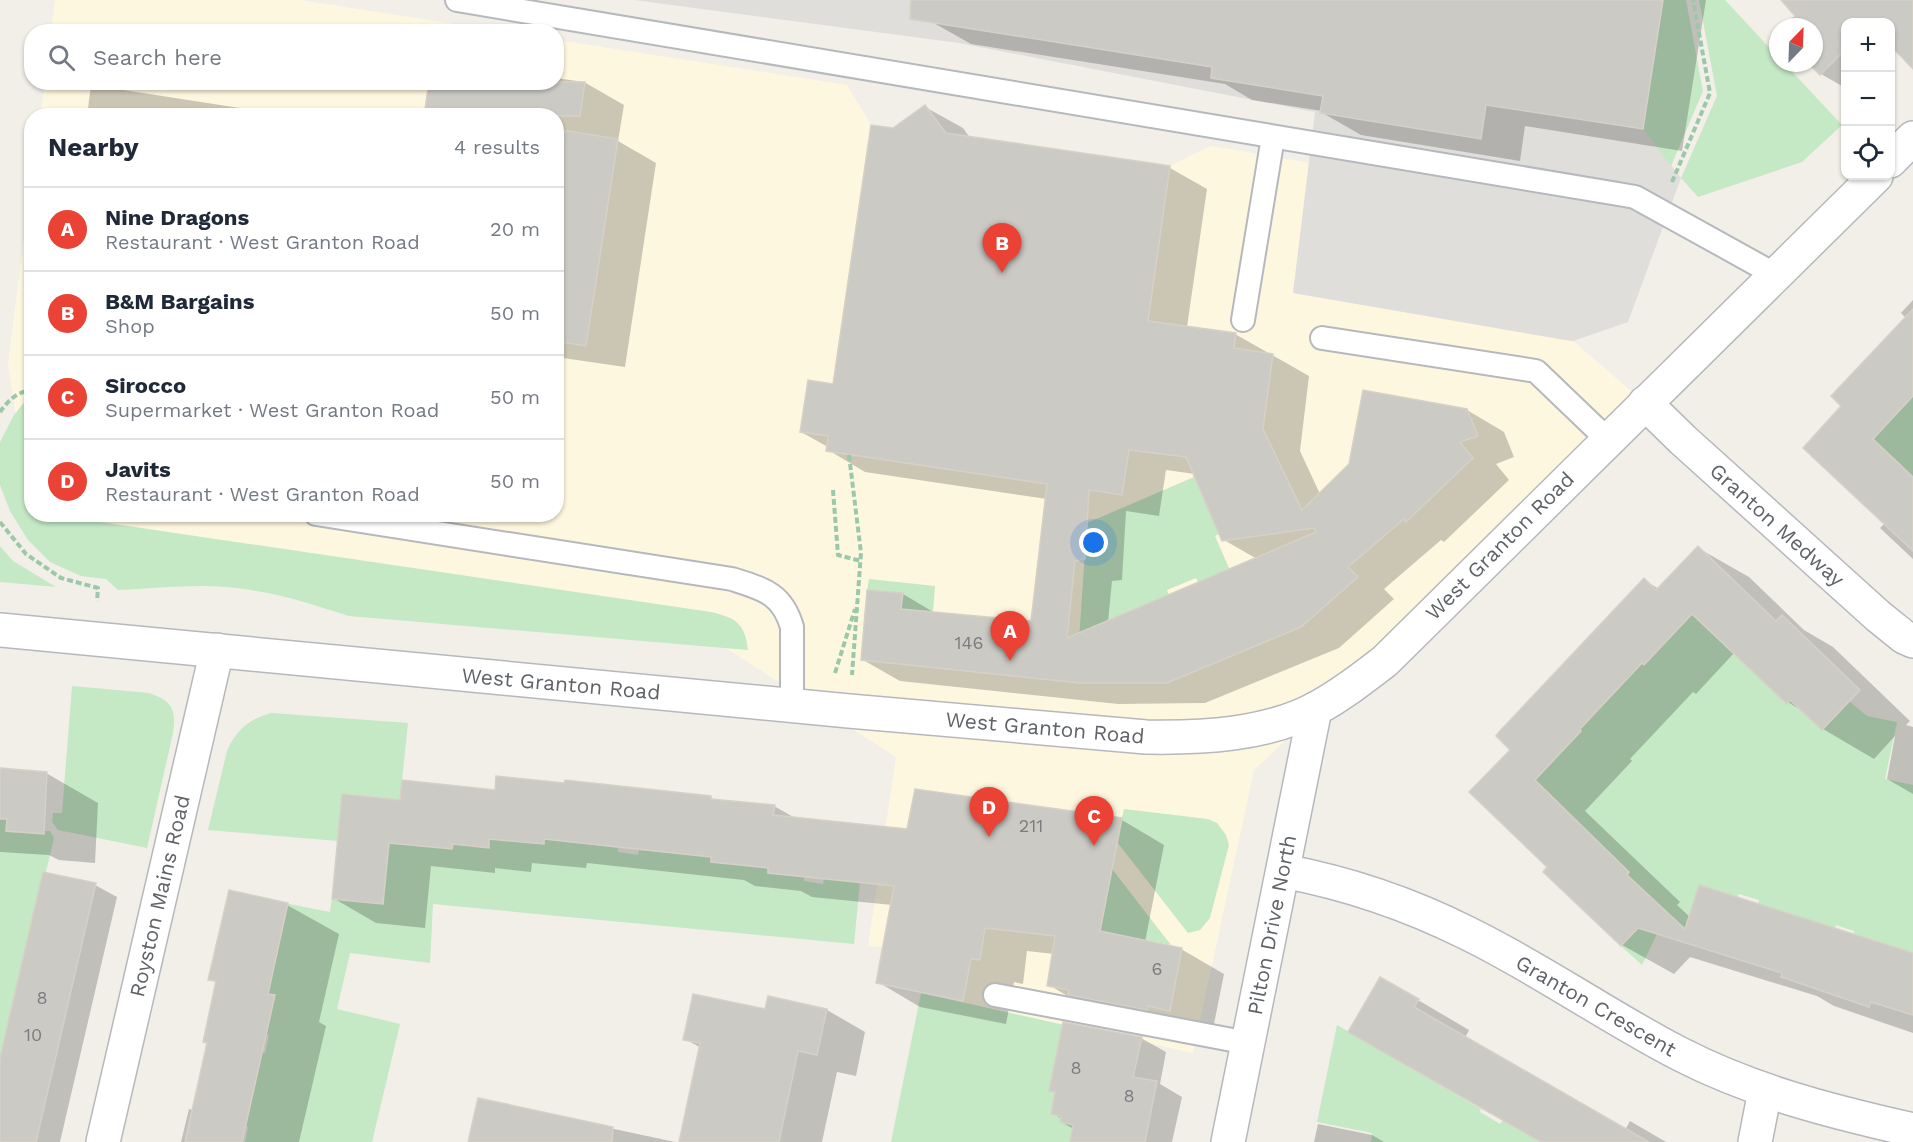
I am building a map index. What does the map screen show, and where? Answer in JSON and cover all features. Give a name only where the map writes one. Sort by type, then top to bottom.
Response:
[{"type":"street","points":[[1895,156],[1913,138]]},
{"type":"street","name":"West Granton Road","points":[[0,630],[1146,737],[1187,738],[1222,734],[1288,721],[1315,709],[1352,686],[1385,661],[1872,180]]},
{"type":"street","name":"Granton Medway","points":[[1645,403],[1878,616],[1904,637],[1913,641]]},
{"type":"street","name":"Royston Mains Road","points":[[103,1142],[217,651]]},
{"type":"street","name":"Pilton Drive North","points":[[1228,1142],[1315,709]]},
{"type":"street","name":"Granton Crescent","points":[[1283,871],[1317,877],[1370,893],[1469,933],[1625,1024],[1682,1055],[1728,1076],[1765,1091],[1843,1114],[1913,1130]]},
{"type":"street","points":[[1755,1142],[1765,1091]]},
{"type":"lane","points":[[457,0],[1635,197],[1776,275]]},
{"type":"lane","points":[[1243,320],[1273,136]]},
{"type":"lane","points":[[1322,338],[1536,371],[1608,440]]},
{"type":"lane","points":[[367,522],[732,579],[764,590],[782,605],[822,708]]},
{"type":"lane","points":[[995,995],[1248,1043]]},
{"type":"path","points":[[1659,211],[1710,93],[1693,0]]},
{"type":"path","points":[[0,412],[9,400],[24,392]]},
{"type":"path","points":[[822,708],[858,601],[861,553],[849,455]]},
{"type":"path","points":[[834,490],[838,555],[861,561]]},
{"type":"path","points":[[0,522],[26,554],[52,572],[61,578],[98,588],[95,638]]},
{"type":"path","points":[[822,708],[858,601]]},
{"type":"shaded area","points":[[55,0],[300,0],[455,24],[52,24]]},
{"type":"shaded area","points":[[634,0],[1663,0],[1643,129],[1681,178],[1628,322],[1573,341],[1565,340],[1293,293],[1315,112],[959,43]]},
{"type":"shaded area","points":[[564,41],[847,85],[871,125],[893,128],[925,105],[946,133],[1170,166],[1211,146],[1310,163],[1293,293],[1573,341],[1645,403],[1254,770],[1193,1053],[876,983],[883,947],[868,946],[896,757],[693,627],[96,522],[564,522],[564,108],[41,108],[44,90],[564,90]]},
{"type":"shaded area","points":[[24,239],[24,470],[8,364]]},
{"type":"green space","points":[[1663,0],[1686,0],[1703,91],[1671,166],[1643,129]]},
{"type":"green space","points":[[1699,0],[1725,0],[1769,47],[1769,72],[1792,72],[1841,126],[1802,162],[1698,197],[1681,178],[1717,96]]},
{"type":"green space","points":[[1913,396],[1913,477],[1874,441],[1867,440],[1903,402],[1906,404]]},
{"type":"green space","points":[[24,402],[24,522],[101,522],[711,612],[738,623],[747,641],[748,650],[349,616],[264,592],[218,586],[118,590],[106,579],[81,576],[50,562],[28,540],[10,511],[0,485],[0,442],[14,415]]},
{"type":"green space","points":[[1194,477],[1219,534],[1215,536],[1238,589],[1207,602],[1196,578],[1167,590],[1169,595],[1086,632],[1088,683],[1080,683],[1079,640],[1087,523]]},
{"type":"green space","points":[[0,546],[13,561],[56,587],[0,582]]},
{"type":"green space","points":[[869,579],[935,586],[933,612],[901,609],[903,593],[867,590]]},
{"type":"green space","points":[[1693,609],[1696,618],[1787,703],[1790,700],[1822,730],[1849,701],[1867,716],[1897,722],[1885,779],[1913,785],[1913,953],[1854,934],[1854,931],[1836,925],[1835,928],[1758,904],[1759,900],[1739,894],[1737,898],[1699,885],[1681,942],[1657,934],[1642,965],[1621,946],[1659,905],[1627,875],[1629,872],[1540,785],[1529,783],[1581,731],[1580,729],[1642,663],[1644,665]]},
{"type":"green space","points":[[72,686],[149,693],[163,699],[171,707],[174,718],[173,733],[147,848],[58,830],[52,822],[53,813],[62,813]]},
{"type":"green space","points":[[272,713],[408,723],[400,800],[348,794],[342,800],[338,841],[208,830],[227,751],[239,731],[257,718]]},
{"type":"green space","points":[[1124,809],[1208,819],[1217,823],[1226,835],[1229,845],[1210,918],[1200,930],[1188,933],[1117,842]]},
{"type":"green space","points":[[0,819],[7,819],[6,832],[43,834],[44,831],[50,831],[54,838],[46,872],[43,872],[0,1058]]},
{"type":"green space","points":[[490,834],[526,843],[543,844],[544,839],[618,848],[618,852],[638,855],[639,850],[711,857],[711,862],[768,863],[768,873],[804,877],[804,881],[823,884],[824,878],[860,882],[854,944],[433,904],[430,963],[350,953],[337,1009],[400,1024],[372,1142],[245,1142],[248,1127],[245,1126],[262,1053],[265,1053],[269,1035],[266,1034],[275,996],[264,993],[276,957],[284,903],[330,912],[332,899],[383,904],[386,837],[452,849],[453,844],[488,848]]},
{"type":"green space","points":[[1112,869],[1171,945],[1100,931]]},
{"type":"green space","points":[[921,993],[1140,1042],[1139,1052],[1060,1037],[1049,1091],[1070,1095],[1054,1099],[1051,1114],[1061,1116],[1060,1122],[1073,1125],[1070,1142],[891,1142]]},
{"type":"green space","points":[[1337,1025],[1481,1109],[1480,1112],[1500,1124],[1503,1120],[1541,1142],[1371,1142],[1372,1133],[1317,1122]]},
{"type":"building","points":[[911,0],[1663,0],[1643,129],[1486,105],[1481,139],[1320,113],[1323,96],[1211,78],[1212,67],[910,19]]},
{"type":"building","points":[[1781,0],[1913,0],[1913,69],[1895,50],[1895,18],[1841,18],[1841,54],[1823,72],[1823,18],[1793,18],[1795,16]]},
{"type":"building","points":[[564,82],[585,82],[580,116],[564,116],[564,108],[425,108],[428,90],[564,90]]},
{"type":"building","points":[[925,105],[946,133],[1170,166],[1148,321],[1236,333],[1234,348],[1273,354],[1263,429],[1302,510],[1349,464],[1363,390],[1467,409],[1478,436],[1460,442],[1473,458],[1406,522],[1404,519],[1348,567],[1358,577],[1301,627],[1167,683],[1080,683],[861,660],[867,590],[903,593],[901,609],[1031,621],[1047,484],[826,451],[828,436],[800,432],[808,380],[833,384],[871,125],[893,128]],"holes":[[[1129,450],[1186,457],[1222,541],[1314,528],[1316,532],[1067,638],[1075,561],[1085,559],[1089,490],[1122,495]]]},
{"type":"building","points":[[564,130],[618,139],[586,346],[564,342]]},
{"type":"building","points":[[1913,309],[1913,396],[1873,439],[1913,477],[1913,551],[1803,448],[1841,406],[1831,396]]},
{"type":"building","points":[[1698,546],[1776,621],[1782,615],[1860,690],[1822,730],[1790,700],[1787,704],[1692,614],[1644,665],[1642,663],[1535,780],[1629,872],[1627,875],[1685,929],[1699,885],[1913,953],[1913,1015],[1871,1002],[1869,1007],[1781,977],[1782,973],[1638,928],[1621,946],[1543,872],[1547,867],[1469,792],[1510,750],[1496,736],[1498,733],[1644,578],[1656,590]]},
{"type":"building","points":[[0,768],[47,772],[44,834],[6,831],[7,819],[0,819]]},
{"type":"building","points":[[496,776],[564,783],[565,780],[711,796],[711,799],[775,805],[773,815],[907,829],[915,789],[1122,818],[1100,931],[1182,948],[1170,1011],[1148,1006],[1147,1010],[1068,995],[1069,990],[1047,986],[1055,936],[985,928],[980,960],[971,959],[963,1001],[876,983],[894,886],[768,873],[768,868],[711,862],[711,857],[544,839],[544,844],[489,839],[489,848],[453,844],[452,849],[389,843],[383,904],[332,899],[342,794],[400,800],[402,780],[495,790]]},
{"type":"building","points":[[43,872],[96,883],[36,1142],[0,1142],[0,1058]]},
{"type":"building","points":[[229,890],[288,903],[268,994],[275,995],[242,1142],[185,1142],[207,1043],[203,1042],[216,981],[208,980]]},
{"type":"building","points":[[1380,977],[1419,999],[1414,1007],[1649,1142],[1541,1142],[1348,1032]]},
{"type":"building","points":[[693,994],[765,1009],[768,996],[827,1009],[817,1055],[798,1051],[779,1142],[679,1142],[700,1043],[683,1040]]},
{"type":"building","points":[[1063,1022],[1142,1037],[1133,1077],[1157,1081],[1145,1142],[1070,1142],[1073,1125],[1060,1122],[1061,1116],[1051,1114],[1055,1092],[1049,1091]]},
{"type":"building","points":[[478,1098],[613,1127],[612,1142],[468,1142]]},
{"type":"place","name":"B&M Bargains","points":[[1002,273]]},
{"type":"place","name":"Nine Dragons","points":[[1010,661]]},
{"type":"place","name":"Javits","points":[[989,837]]},
{"type":"place","name":"Sirocco","points":[[1094,846]]}]
